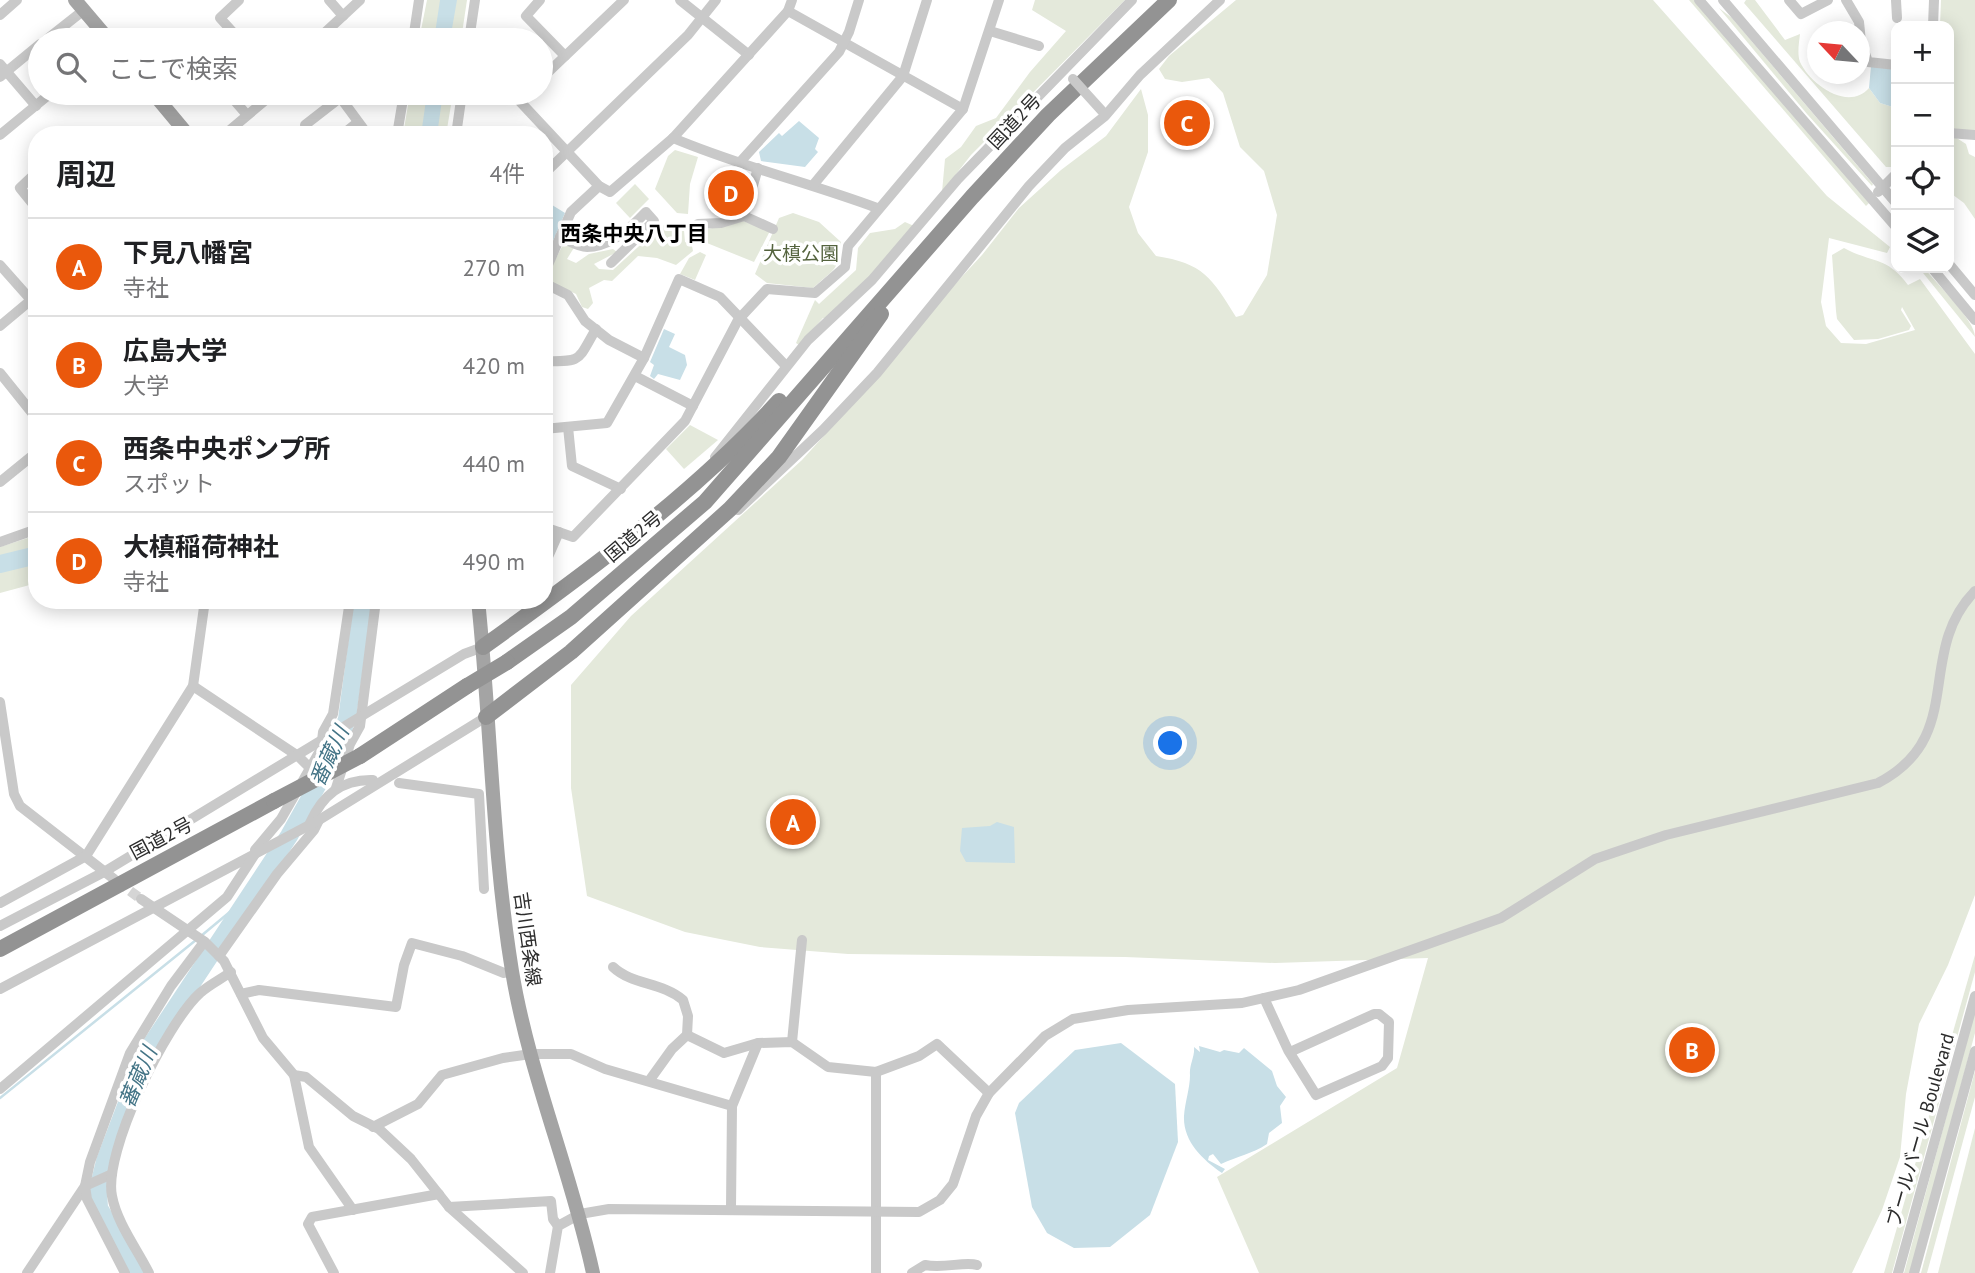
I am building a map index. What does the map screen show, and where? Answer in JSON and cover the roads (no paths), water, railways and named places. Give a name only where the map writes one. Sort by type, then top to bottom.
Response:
[{"type":"highway","points":[[1048,115],[1158,0]]},
{"type":"highway","name":"国道2号","points":[[0,949],[359,756],[507,662],[571,617],[705,502],[936,238],[1048,115],[1169,0]]},
{"type":"highway","points":[[1048,115],[1182,0]]},
{"type":"highway","points":[[486,717],[571,652],[730,509],[779,457],[819,405],[936,238]]},
{"type":"highway","points":[[553,597],[580,578],[674,499],[767,415],[936,238]]},
{"type":"highway","points":[[483,647],[536,609]]},
{"type":"main road","points":[[79,5],[99,28]]},
{"type":"main road","points":[[163,105],[180,126]]},
{"type":"main road","name":"吉川西条線","points":[[479,609],[486,717],[487,828],[512,971],[531,1054],[580,1213],[593,1273]]},
{"type":"street","points":[[0,15],[17,0]]},
{"type":"street","points":[[229,28],[220,18],[240,0]]},
{"type":"street","points":[[329,0],[343,16]]},
{"type":"street","points":[[330,28],[360,0]]},
{"type":"street","points":[[414,28],[419,0]]},
{"type":"street","points":[[471,28],[475,0]]},
{"type":"street","points":[[538,28],[526,16],[540,0]]},
{"type":"street","points":[[553,68],[624,0]]},
{"type":"street","points":[[680,0],[748,55]]},
{"type":"street","points":[[553,165],[702,19],[716,0]]},
{"type":"street","points":[[741,162],[765,138],[844,42],[859,0]]},
{"type":"street","points":[[814,184],[903,76],[927,0]]},
{"type":"street","points":[[553,530],[572,537],[685,421],[741,316],[767,289],[815,293],[845,267],[848,246],[877,208],[963,109],[999,0]]},
{"type":"street","points":[[674,499],[713,459],[808,340],[872,280],[958,178],[1132,0]]},
{"type":"street","points":[[730,509],[737,511],[824,430],[877,373],[1029,186],[1065,148],[1127,94],[1140,75],[1220,0]]},
{"type":"street","points":[[1699,0],[1891,222]]},
{"type":"street","points":[[1707,10],[1722,0],[1891,197]]},
{"type":"street","points":[[1790,0],[1801,14],[1828,0]]},
{"type":"street","points":[[1846,0],[1859,22],[1861,42],[1868,62],[1891,64]]},
{"type":"street","points":[[1896,0],[1897,18]]},
{"type":"street","points":[[1933,21],[1934,0]]},
{"type":"street","points":[[57,28],[79,5]]},
{"type":"street","points":[[553,136],[599,186],[610,192],[673,138],[790,6],[844,42],[963,109]]},
{"type":"street","points":[[990,31],[1039,46]]},
{"type":"street","points":[[553,44],[565,56]]},
{"type":"street","points":[[28,53],[2,71],[28,98]]},
{"type":"street","points":[[1063,68],[1104,114]]},
{"type":"street","points":[[238,105],[247,115]]},
{"type":"street","points":[[234,126],[259,105]]},
{"type":"street","points":[[305,125],[328,105]]},
{"type":"street","points":[[346,105],[361,126]]},
{"type":"street","points":[[398,126],[402,105]]},
{"type":"street","points":[[457,126],[460,105]]},
{"type":"street","points":[[527,105],[545,126]]},
{"type":"street","points":[[0,135],[36,106]]},
{"type":"street","points":[[353,126],[358,122]]},
{"type":"street","points":[[1954,133],[1975,135]]},
{"type":"street","points":[[673,138],[758,168],[814,184],[877,208]]},
{"type":"street","points":[[744,216],[758,168]]},
{"type":"street","points":[[1871,198],[1891,179]]},
{"type":"street","points":[[28,180],[20,188],[28,198]]},
{"type":"street","points":[[553,253],[571,212],[599,186]]},
{"type":"street","points":[[560,237],[587,247],[604,242],[630,228],[646,212],[654,221],[611,262]]},
{"type":"street","points":[[698,224],[721,223],[744,216],[773,229]]},
{"type":"street","points":[[0,265],[28,292]]},
{"type":"street","points":[[1954,270],[1975,295]]},
{"type":"street","points":[[1936,273],[1975,320]]},
{"type":"street","points":[[553,428],[607,423],[644,358],[679,279],[720,297],[786,366]]},
{"type":"street","points":[[553,288],[568,295],[578,306],[585,321],[620,347],[644,358]]},
{"type":"street","points":[[2,320],[28,302]]},
{"type":"street","points":[[553,361],[573,362],[579,358],[596,329]]},
{"type":"street","points":[[0,373],[28,408]]},
{"type":"street","points":[[635,376],[693,405]]},
{"type":"street","points":[[568,427],[572,466],[621,489]]},
{"type":"street","points":[[0,482],[28,459]]},
{"type":"street","points":[[0,542],[28,532]]},
{"type":"street","points":[[553,546],[559,532]]},
{"type":"street","points":[[558,1226],[580,1213],[609,1209],[731,1208],[919,1212],[930,1207],[948,1192],[958,1175],[976,1116],[989,1093],[1045,1036],[1073,1020],[1128,1010],[1242,1003],[1299,990],[1501,918],[1595,859],[1666,835],[1878,783],[1897,774],[1914,759],[1925,742],[1948,634],[1957,613],[1975,591]]},
{"type":"street","points":[[0,903],[86,856],[193,686],[204,609]]},
{"type":"street","points":[[0,1089],[227,897],[254,853],[281,819],[310,770],[323,740],[323,732],[333,713],[349,609]]},
{"type":"street","points":[[218,955],[277,874],[314,831],[314,821],[325,797],[336,785],[362,717],[375,609]]},
{"type":"street","points":[[0,926],[104,872],[464,654],[483,647]]},
{"type":"street","points":[[193,686],[298,755],[310,770],[336,785],[373,780]]},
{"type":"street","points":[[0,704],[14,794],[20,806],[114,879]]},
{"type":"street","points":[[0,989],[314,821],[486,717]]},
{"type":"street","points":[[0,777],[12,771]]},
{"type":"street","points":[[399,783],[479,794],[487,828],[484,889]]},
{"type":"street","points":[[141,899],[151,909],[203,941],[231,972],[263,1038],[293,1075],[306,1142],[353,1210]]},
{"type":"street","points":[[792,1042],[802,940]]},
{"type":"street","points":[[125,1273],[92,1214],[86,1185],[90,1162],[130,1053],[170,986],[203,941]]},
{"type":"street","points":[[241,994],[259,990],[396,1007],[404,965],[412,943],[462,956],[504,973],[512,971]]},
{"type":"street","points":[[613,967],[629,978],[661,987],[683,1000],[688,1016],[687,1035],[672,1049],[649,1081]]},
{"type":"street","points":[[149,1273],[116,1211],[111,1194],[110,1174],[149,1066],[199,994],[231,972]]},
{"type":"street","name":"ブールバール Boulevard","points":[[1898,1273],[1975,996]]},
{"type":"street","points":[[1264,998],[1290,1052],[1316,1095],[1382,1066],[1388,1058],[1389,1022],[1379,1014],[1374,1014],[1290,1052]]},
{"type":"street","points":[[687,1035],[724,1053],[758,1043],[792,1042],[828,1067],[876,1072],[919,1056],[937,1044],[989,1093]]},
{"type":"street","points":[[731,1208],[732,1106],[758,1043]]},
{"type":"street","points":[[1914,1273],[1975,1051]]},
{"type":"street","points":[[373,1127],[418,1104],[442,1075],[503,1058],[531,1054],[571,1054],[605,1069],[732,1106]]},
{"type":"street","points":[[876,1072],[876,1273]]},
{"type":"street","points":[[293,1075],[306,1077],[411,1159],[449,1207],[517,1271]]},
{"type":"street","points":[[27,1273],[86,1185],[110,1174]]},
{"type":"street","points":[[334,1273],[308,1224],[309,1220],[439,1194]]},
{"type":"street","points":[[449,1207],[551,1201],[553,1219],[558,1226],[550,1273]]},
{"type":"street","points":[[912,1273],[925,1265],[949,1268],[971,1263],[977,1265]]},
{"type":"water","points":[[440,0],[457,0],[452,28],[436,28]]},
{"type":"water","points":[[1871,66],[1891,68],[1891,106],[1880,103],[1869,88]]},
{"type":"water","points":[[425,105],[441,105],[438,126],[422,126]]},
{"type":"water","points":[[799,121],[819,138],[815,149],[818,152],[805,167],[761,161],[759,152],[779,133],[782,136]]},
{"type":"water","points":[[553,206],[565,213],[553,241]]},
{"type":"water","points":[[664,329],[675,334],[669,347],[685,355],[687,365],[680,380],[658,374],[654,379],[650,376],[654,365],[650,362]]},
{"type":"water","points":[[997,822],[1014,827],[1015,863],[966,862],[960,851],[962,828],[990,826]]},
{"type":"water","points":[[1121,1043],[1175,1084],[1178,1142],[1150,1215],[1110,1247],[1074,1248],[1047,1233],[1032,1207],[1015,1113],[1019,1103],[1075,1050]]},
{"type":"water","points":[[1199,1046],[1220,1052],[1224,1050],[1239,1053],[1244,1048],[1272,1071],[1277,1086],[1286,1097],[1280,1106],[1282,1123],[1269,1133],[1267,1144],[1221,1164],[1213,1154],[1209,1156],[1208,1160],[1225,1169],[1222,1173],[1195,1149],[1185,1125],[1190,1068],[1194,1047],[1200,1052]]},
{"type":"waterway","points":[[0,564],[28,557]]},
{"type":"waterway","name":"蕃蔵川","points":[[136,1273],[99,1208],[98,1190],[105,1161],[147,1051],[289,836],[328,766],[347,719],[362,609]]},
{"type":"waterway","points":[[201,936],[249,896]]},
{"type":"waterway","points":[[0,1098],[196,940]]},
{"type":"tunnel","points":[[118,882],[141,899]]},
{"type":"place","name":"西条中央ポンプ所","points":[[1187,123]]},
{"type":"place","name":"大槙稲荷神社","points":[[731,193]]},
{"type":"place","name":"下見八幡宮","points":[[793,822]]},
{"type":"place","name":"広島大学","points":[[1692,1050]]},
{"type":"district","name":"西条中央八丁目","points":[[634,233]]},
{"type":"park label","name":"大槙公園","points":[[801,253]]},
{"type":"water label","name":"番蔵川","points":[[329,756]]}]
